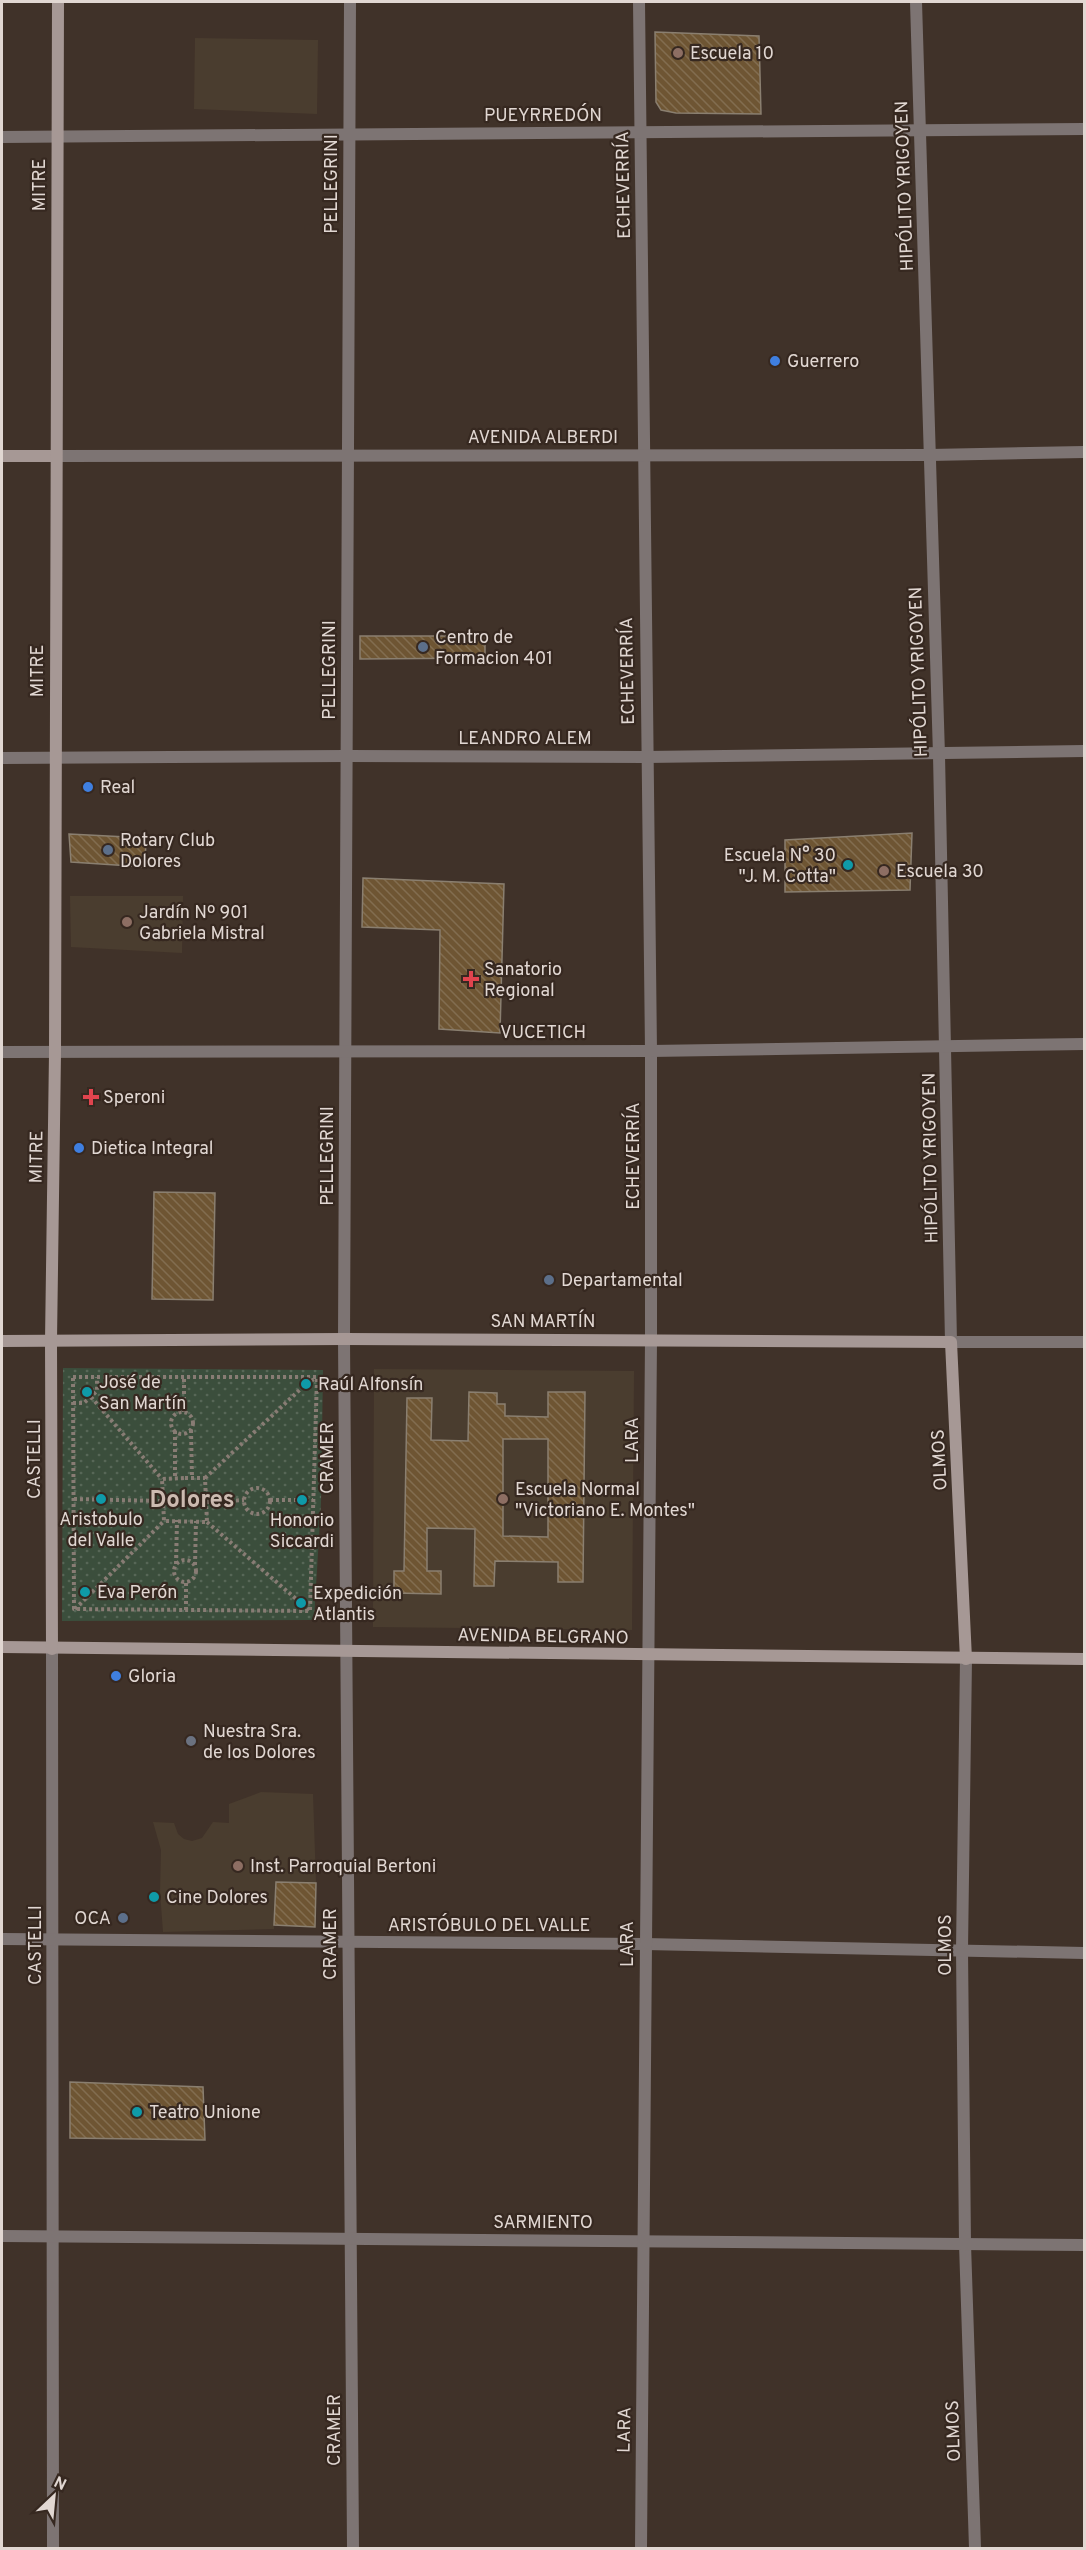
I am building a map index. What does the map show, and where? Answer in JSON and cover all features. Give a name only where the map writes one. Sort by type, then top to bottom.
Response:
[{"type":"main road","name":"MITRE","points":[[51,1341],[55,1053],[54,760],[58,2]]},
{"type":"main road","name":"AVENIDA ALBERDI","points":[[2,456],[56,456]]},
{"type":"main road","name":"SAN MARTÍN","points":[[2,1341],[344,1339],[951,1342]]},
{"type":"main road","name":"CASTELLI","points":[[51,1341],[52,1649]]},
{"type":"main road","name":"OLMOS","points":[[951,1342],[966,1659]]},
{"type":"main road","name":"AVENIDA BELGRANO","points":[[2,1647],[1084,1659]]},
{"type":"street","name":"PELLEGRINI","points":[[344,1339],[350,2]]},
{"type":"street","name":"ECHEVERRÍA","points":[[639,2],[651,1051],[651,1340]]},
{"type":"street","name":"HIPÓLITO YRIGOYEN","points":[[916,2],[939,754],[951,1342]]},
{"type":"street","name":"PUEYRREDÓN","points":[[2,137],[1084,129]]},
{"type":"street","name":"AVENIDA ALBERDI","points":[[56,456],[930,455],[1084,452]]},
{"type":"street","name":"LEANDRO ALEM","points":[[2,758],[54,760],[346,756],[646,757],[1084,751]]},
{"type":"street","name":"VUCETICH","points":[[2,1052],[651,1051],[945,1044],[1084,1044]]},
{"type":"street","name":"CRAMER","points":[[344,1339],[353,2548]]},
{"type":"street","name":"LARA","points":[[641,2548],[651,1340]]},
{"type":"street","name":"SAN MARTÍN","points":[[951,1342],[1084,1342]]},
{"type":"street","name":"CASTELLI","points":[[52,1649],[53,2548]]},
{"type":"street","name":"OLMOS","points":[[966,1659],[962,1950],[965,2244],[975,2548]]},
{"type":"street","name":"ARISTÓBULO DEL VALLE","points":[[2,1939],[645,1944],[1084,1953]]},
{"type":"street","name":"SARMIENTO","points":[[2,2236],[1084,2245]]},
{"type":"path","points":[[74,1609],[73,1377],[317,1377]]},
{"type":"path","points":[[73,1403],[84,1403],[97,1391],[97,1377]]},
{"type":"path","points":[[184,1377],[184,1412],[192,1419],[192,1478]]},
{"type":"path","points":[[162,1479],[206,1478],[306,1384],[317,1377]]},
{"type":"path","points":[[310,1611],[317,1377]]},
{"type":"path","points":[[91,1397],[162,1479],[164,1521]]},
{"type":"path","points":[[176,1478],[175,1431],[171,1425],[172,1418],[177,1413],[184,1412]]},
{"type":"path","points":[[175,1431],[182,1434],[191,1429]]},
{"type":"path","points":[[206,1478],[207,1522]]},
{"type":"path","points":[[260,1488],[269,1495],[270,1500],[268,1509],[256,1514],[245,1508],[244,1500],[247,1491],[260,1488]]},
{"type":"path","points":[[74,1499],[163,1501]]},
{"type":"path","points":[[206,1502],[244,1500]]},
{"type":"path","points":[[270,1500],[313,1500]]},
{"type":"path","points":[[74,1609],[164,1521],[177,1520],[207,1522],[310,1611]]},
{"type":"path","points":[[177,1520],[175,1575],[180,1581],[186,1582],[195,1576],[196,1521]]},
{"type":"path","points":[[176,1565],[186,1560],[195,1566]]},
{"type":"path","points":[[186,1582],[186,1610]]},
{"type":"path","points":[[74,1609],[310,1611]]},
{"type":"shaded area","points":[[195,38],[318,40],[317,114],[194,109]]},
{"type":"shaded area","name":"Jardín Nº 901 Gabriela Mistral","points":[[70,896],[183,896],[182,953],[71,947]]},
{"type":"shaded area","name":"Escuela Normal \"Victoriano E. Montes\"","points":[[374,1369],[634,1371],[632,1630],[373,1627]]},
{"type":"shaded area","name":"Inst. Parroquial Bertoni","points":[[261,1792],[313,1794],[316,1883],[276,1882],[274,1929],[163,1932],[160,1892],[161,1850],[153,1822],[174,1823],[178,1834],[192,1841],[202,1838],[213,1822],[229,1823],[229,1804]]},
{"type":"green space","points":[[63,1368],[323,1370],[321,1503],[314,1620],[62,1621]]},
{"type":"building","points":[[655,32],[759,36],[761,114],[676,113],[661,110],[656,102]]},
{"type":"building","name":"Centro de Formacion 401","points":[[360,636],[485,636],[485,658],[360,659]]},
{"type":"building","name":"Escuela N° 30 \"J. M. Cotta\"","points":[[912,833],[910,890],[785,892],[785,840]]},
{"type":"building","name":"Rotary Club Dolores","points":[[69,834],[146,838],[145,867],[71,862]]},
{"type":"building","name":"Sanatorio Regional","points":[[363,878],[504,884],[500,1033],[439,1029],[440,930],[362,927]]},
{"type":"building","points":[[154,1192],[215,1193],[213,1300],[152,1299]]},
{"type":"building","points":[[469,1392],[497,1393],[497,1404],[505,1404],[505,1416],[548,1417],[548,1392],[585,1392],[583,1582],[558,1582],[558,1562],[495,1561],[494,1586],[474,1586],[475,1529],[427,1528],[427,1571],[441,1571],[441,1594],[394,1593],[394,1571],[404,1571],[407,1398],[432,1398],[431,1440],[468,1441]],"holes":[[[503,1439],[548,1439],[548,1537],[503,1536]]]},
{"type":"building","points":[[276,1882],[316,1883],[315,1927],[274,1925]]},
{"type":"building","name":"Teatro Unione","points":[[70,2082],[203,2087],[205,2140],[70,2138]]},
{"type":"place","name":"Escuela 10","points":[[678,53]]},
{"type":"place","name":"Guerrero","points":[[775,361]]},
{"type":"place","name":"Centro de Formacion 401","points":[[423,647]]},
{"type":"place","name":"Real","points":[[88,787]]},
{"type":"place","name":"Rotary Club Dolores","points":[[108,850]]},
{"type":"place","name":"Escuela N° 30 \"J. M. Cotta\"","points":[[848,865]]},
{"type":"place","name":"Escuela 30","points":[[884,871]]},
{"type":"place","name":"Jardín Nº 901 Gabriela Mistral","points":[[127,922]]},
{"type":"place","name":"Sanatorio Regional","points":[[471,979]]},
{"type":"place","name":"Speroni","points":[[91,1097]]},
{"type":"place","name":"Dietica Integral","points":[[79,1148]]},
{"type":"place","name":"Departamental","points":[[549,1280]]},
{"type":"place","name":"Raúl Alfonsín","points":[[306,1384]]},
{"type":"place","name":"José de San Martín","points":[[87,1392]]},
{"type":"place","name":"Aristobulo del Valle","points":[[101,1499]]},
{"type":"place","name":"Escuela Normal \"Victoriano E. Montes\"","points":[[503,1499]]},
{"type":"place","name":"Honorio Siccardi","points":[[302,1500]]},
{"type":"place","name":"Eva Perón","points":[[85,1592]]},
{"type":"place","name":"Expedición Atlantis","points":[[301,1603]]},
{"type":"place","name":"Gloria","points":[[116,1676]]},
{"type":"place","name":"Nuestra Sra. de los Dolores","points":[[191,1741]]},
{"type":"place","name":"Inst. Parroquial Bertoni","points":[[238,1866]]},
{"type":"place","name":"Cine Dolores","points":[[154,1897]]},
{"type":"place","name":"OCA","points":[[123,1918]]},
{"type":"place","name":"Teatro Unione","points":[[137,2112]]},
{"type":"district","name":"Dolores","points":[[192,1499]]}]
